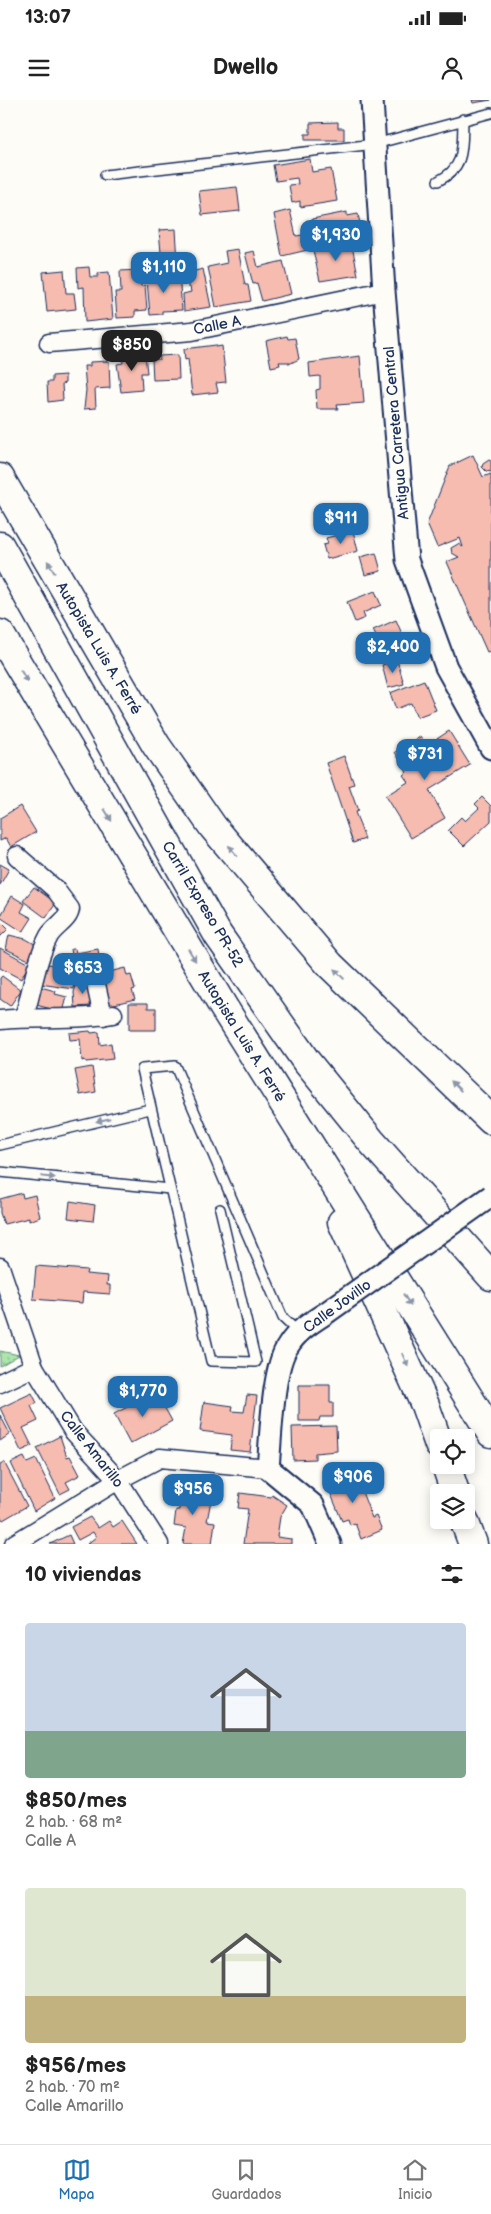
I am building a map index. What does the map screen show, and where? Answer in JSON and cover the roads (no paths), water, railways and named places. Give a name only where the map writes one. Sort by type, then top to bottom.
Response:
[{"type":"highway","name":"Autopista Luis A. Ferré","points":[[3,482],[156,745],[213,827],[261,886],[330,965],[491,1120]]},
{"type":"highway","name":"Carril Expreso PR-52","points":[[0,546],[218,935],[306,1061],[372,1141],[491,1276]]},
{"type":"highway","name":"Autopista Luis A. Ferré","points":[[4,643],[224,1008],[491,1433]]},
{"type":"highway","points":[[297,1125],[425,1406],[433,1429]]},
{"type":"highway","points":[[467,1529],[472,1544]]},
{"type":"street","name":"Antigua Carretera Central","points":[[372,100],[384,291],[407,560],[446,666],[491,748]]},
{"type":"street","name":"Calle A","points":[[49,343],[192,331],[384,291]]},
{"type":"street","points":[[17,856],[55,889],[70,909],[69,914],[50,934],[44,947],[24,1017]]},
{"type":"street","points":[[0,1020],[24,1017],[86,1019],[108,1015],[95,980]]},
{"type":"street","name":"Calle Jovillo","points":[[268,1468],[278,1369],[287,1346],[299,1333],[326,1313],[491,1196]]},
{"type":"street","name":"Calle Amarillo","points":[[0,1267],[34,1367],[73,1431],[118,1480],[159,1544]]},
{"type":"street","points":[[0,1383],[34,1367]]},
{"type":"street","points":[[14,1544],[118,1480],[160,1458],[268,1468],[313,1505],[330,1544]]},
{"type":"lane","points":[[105,175],[375,144],[491,113]]},
{"type":"lane","points":[[438,181],[451,175],[459,163],[463,119]]},
{"type":"lane","points":[[220,1209],[256,1362],[211,1361],[142,1069],[175,1066],[284,1318],[299,1333]]},
{"type":"lane","points":[[0,1145],[150,1109]]},
{"type":"lane","points":[[0,1172],[170,1189]]}]
